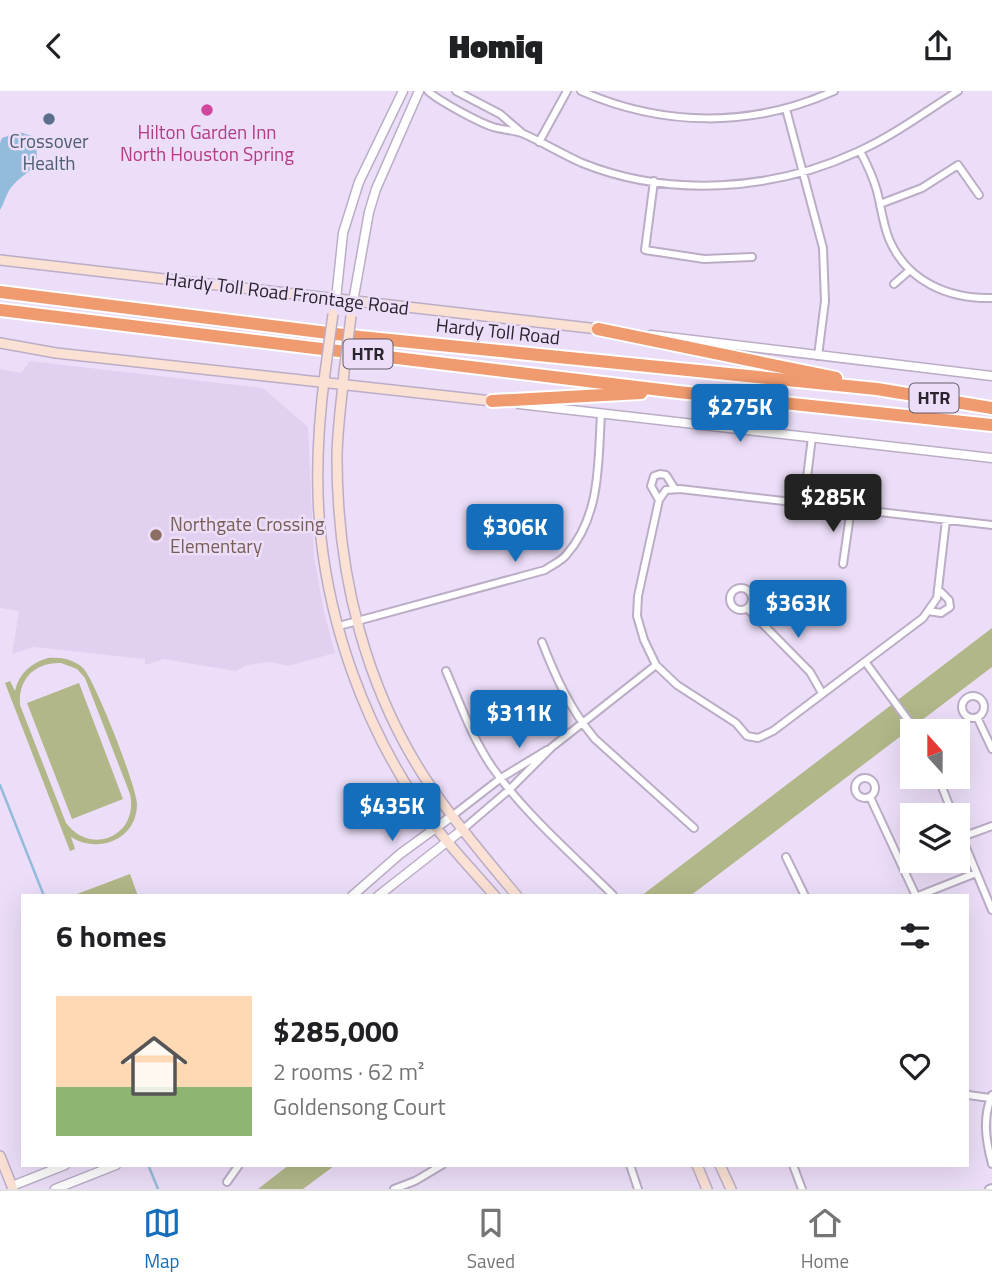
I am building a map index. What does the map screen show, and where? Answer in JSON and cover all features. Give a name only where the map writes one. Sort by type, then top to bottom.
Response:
[{"type":"highway","name":"Hardy Toll Road","points":[[0,292],[360,337],[877,389],[992,408]]},
{"type":"highway","name":"Hardy Toll Road","points":[[0,310],[678,392],[992,425]]},
{"type":"highway","points":[[598,329],[804,370],[877,389]]},
{"type":"highway","points":[[492,401],[678,392]]},
{"type":"main road","name":"Hardy Toll Road Frontage Road","points":[[0,260],[598,329]]},
{"type":"main road","points":[[335,299],[321,414],[319,499],[321,538],[338,626],[359,688],[385,747],[414,798],[493,894]]},
{"type":"main road","points":[[353,302],[337,456],[342,550],[356,621],[370,666],[402,738],[431,787],[462,830],[515,894]]},
{"type":"main road","points":[[0,343],[56,353],[325,378],[343,385],[492,401]]},
{"type":"main road","points":[[319,499],[339,499]]},
{"type":"main road","points":[[385,747],[402,738]]},
{"type":"main road","points":[[0,1157],[13,1187]]},
{"type":"main road","points":[[698,1167],[707,1189]]},
{"type":"main road","points":[[721,1167],[731,1189]]},
{"type":"street","points":[[335,299],[344,233],[359,182],[403,91]]},
{"type":"street","points":[[353,302],[369,212],[376,189],[419,91]]},
{"type":"street","points":[[428,91],[491,126],[522,133]]},
{"type":"street","points":[[456,91],[500,114],[522,133],[583,163],[654,181],[688,185],[749,183],[803,172],[860,151],[958,91]]},
{"type":"street","points":[[539,142],[567,91]]},
{"type":"street","points":[[580,91],[615,105],[681,118],[739,117],[786,109],[834,91]]},
{"type":"street","points":[[786,109],[819,230],[826,275],[818,356]]},
{"type":"street","points":[[860,151],[871,173],[890,241],[910,270],[938,289],[954,295],[992,298]]},
{"type":"street","points":[[880,204],[922,188],[958,165],[979,195]]},
{"type":"street","points":[[654,181],[645,250],[704,259],[752,257]]},
{"type":"street","points":[[359,182],[376,189]]},
{"type":"street","points":[[894,284],[910,270]]},
{"type":"street","name":"Hardy Toll Road Frontage Road","points":[[598,329],[992,376]]},
{"type":"street","points":[[492,401],[992,458]]},
{"type":"street","points":[[338,626],[545,570],[566,556],[580,537],[596,496],[601,414]]},
{"type":"street","points":[[804,502],[812,437]]},
{"type":"street","points":[[659,500],[651,486],[654,476],[666,475],[675,489]]},
{"type":"street","points":[[946,520],[937,598],[923,618],[866,663],[758,738],[747,736],[736,723],[677,685],[656,665],[644,640],[637,616],[638,596],[659,500],[666,490],[804,502],[992,525]]},
{"type":"street","points":[[843,564],[850,508]]},
{"type":"street","points":[[928,611],[941,613],[950,607],[949,600],[938,589]]},
{"type":"street","points":[[747,608],[810,672],[822,693]]},
{"type":"street","points":[[542,642],[558,683],[594,739],[694,828]]},
{"type":"street","points":[[866,663],[907,719]]},
{"type":"street","points":[[381,894],[510,789],[552,747],[656,665]]},
{"type":"street","points":[[446,671],[467,720],[492,766],[541,825],[612,894]]},
{"type":"street","points":[[977,717],[992,749]]},
{"type":"street","points":[[354,894],[400,854],[501,778],[552,747]]},
{"type":"street","points":[[870,797],[916,894]]},
{"type":"street","points":[[970,834],[992,826]]},
{"type":"street","points":[[786,857],[804,894]]},
{"type":"street","points":[[970,858],[992,910]]},
{"type":"street","points":[[922,894],[976,873]]},
{"type":"street","points":[[969,1095],[991,1097],[986,1116],[986,1131],[992,1164]]},
{"type":"street","points":[[13,1187],[60,1167]]},
{"type":"street","points":[[55,1189],[112,1167]]},
{"type":"street","points":[[227,1182],[238,1167]]},
{"type":"street","points":[[394,1189],[415,1181],[439,1167]]},
{"type":"street","points":[[631,1167],[637,1189]]},
{"type":"street","points":[[794,1167],[802,1189]]},
{"type":"shaded area","name":"Northgate Crossing Elementary","points":[[30,361],[263,388],[308,427],[314,557],[335,653],[288,666],[270,662],[247,665],[236,671],[164,659],[145,665],[145,659],[33,647],[12,654],[19,611],[0,608],[0,369],[21,373]]},
{"type":"green space","points":[[992,628],[992,667],[923,719],[900,719],[900,737],[693,894],[644,894]]},
{"type":"green space","points":[[63,658],[83,668],[96,692],[130,778],[137,804],[135,816],[123,835],[104,844],[82,842],[71,837],[75,849],[70,851],[5,683],[10,681],[15,691],[23,674],[42,660]],"holes":[[[52,663],[61,663],[77,669],[85,678],[130,794],[131,808],[127,821],[121,830],[100,840],[88,839],[66,823],[20,705],[25,680],[36,669]]]},
{"type":"green space","points":[[79,683],[123,799],[72,819],[27,703]]},
{"type":"green space","points":[[130,874],[137,894],[77,894]]},
{"type":"green space","points":[[286,1167],[333,1167],[303,1189],[258,1189]]},
{"type":"water","points":[[19,132],[32,136],[36,148],[36,163],[10,189],[0,210],[0,143],[2,138]]},
{"type":"waterway","points":[[0,785],[43,894]]},
{"type":"waterway","points":[[149,1167],[158,1189]]},
{"type":"place","name":"Hilton Garden Inn North Houston Spring","points":[[207,110]]},
{"type":"place","name":"Crossover Health","points":[[49,119]]},
{"type":"place","name":"Northgate Crossing Elementary","points":[[156,535]]}]
